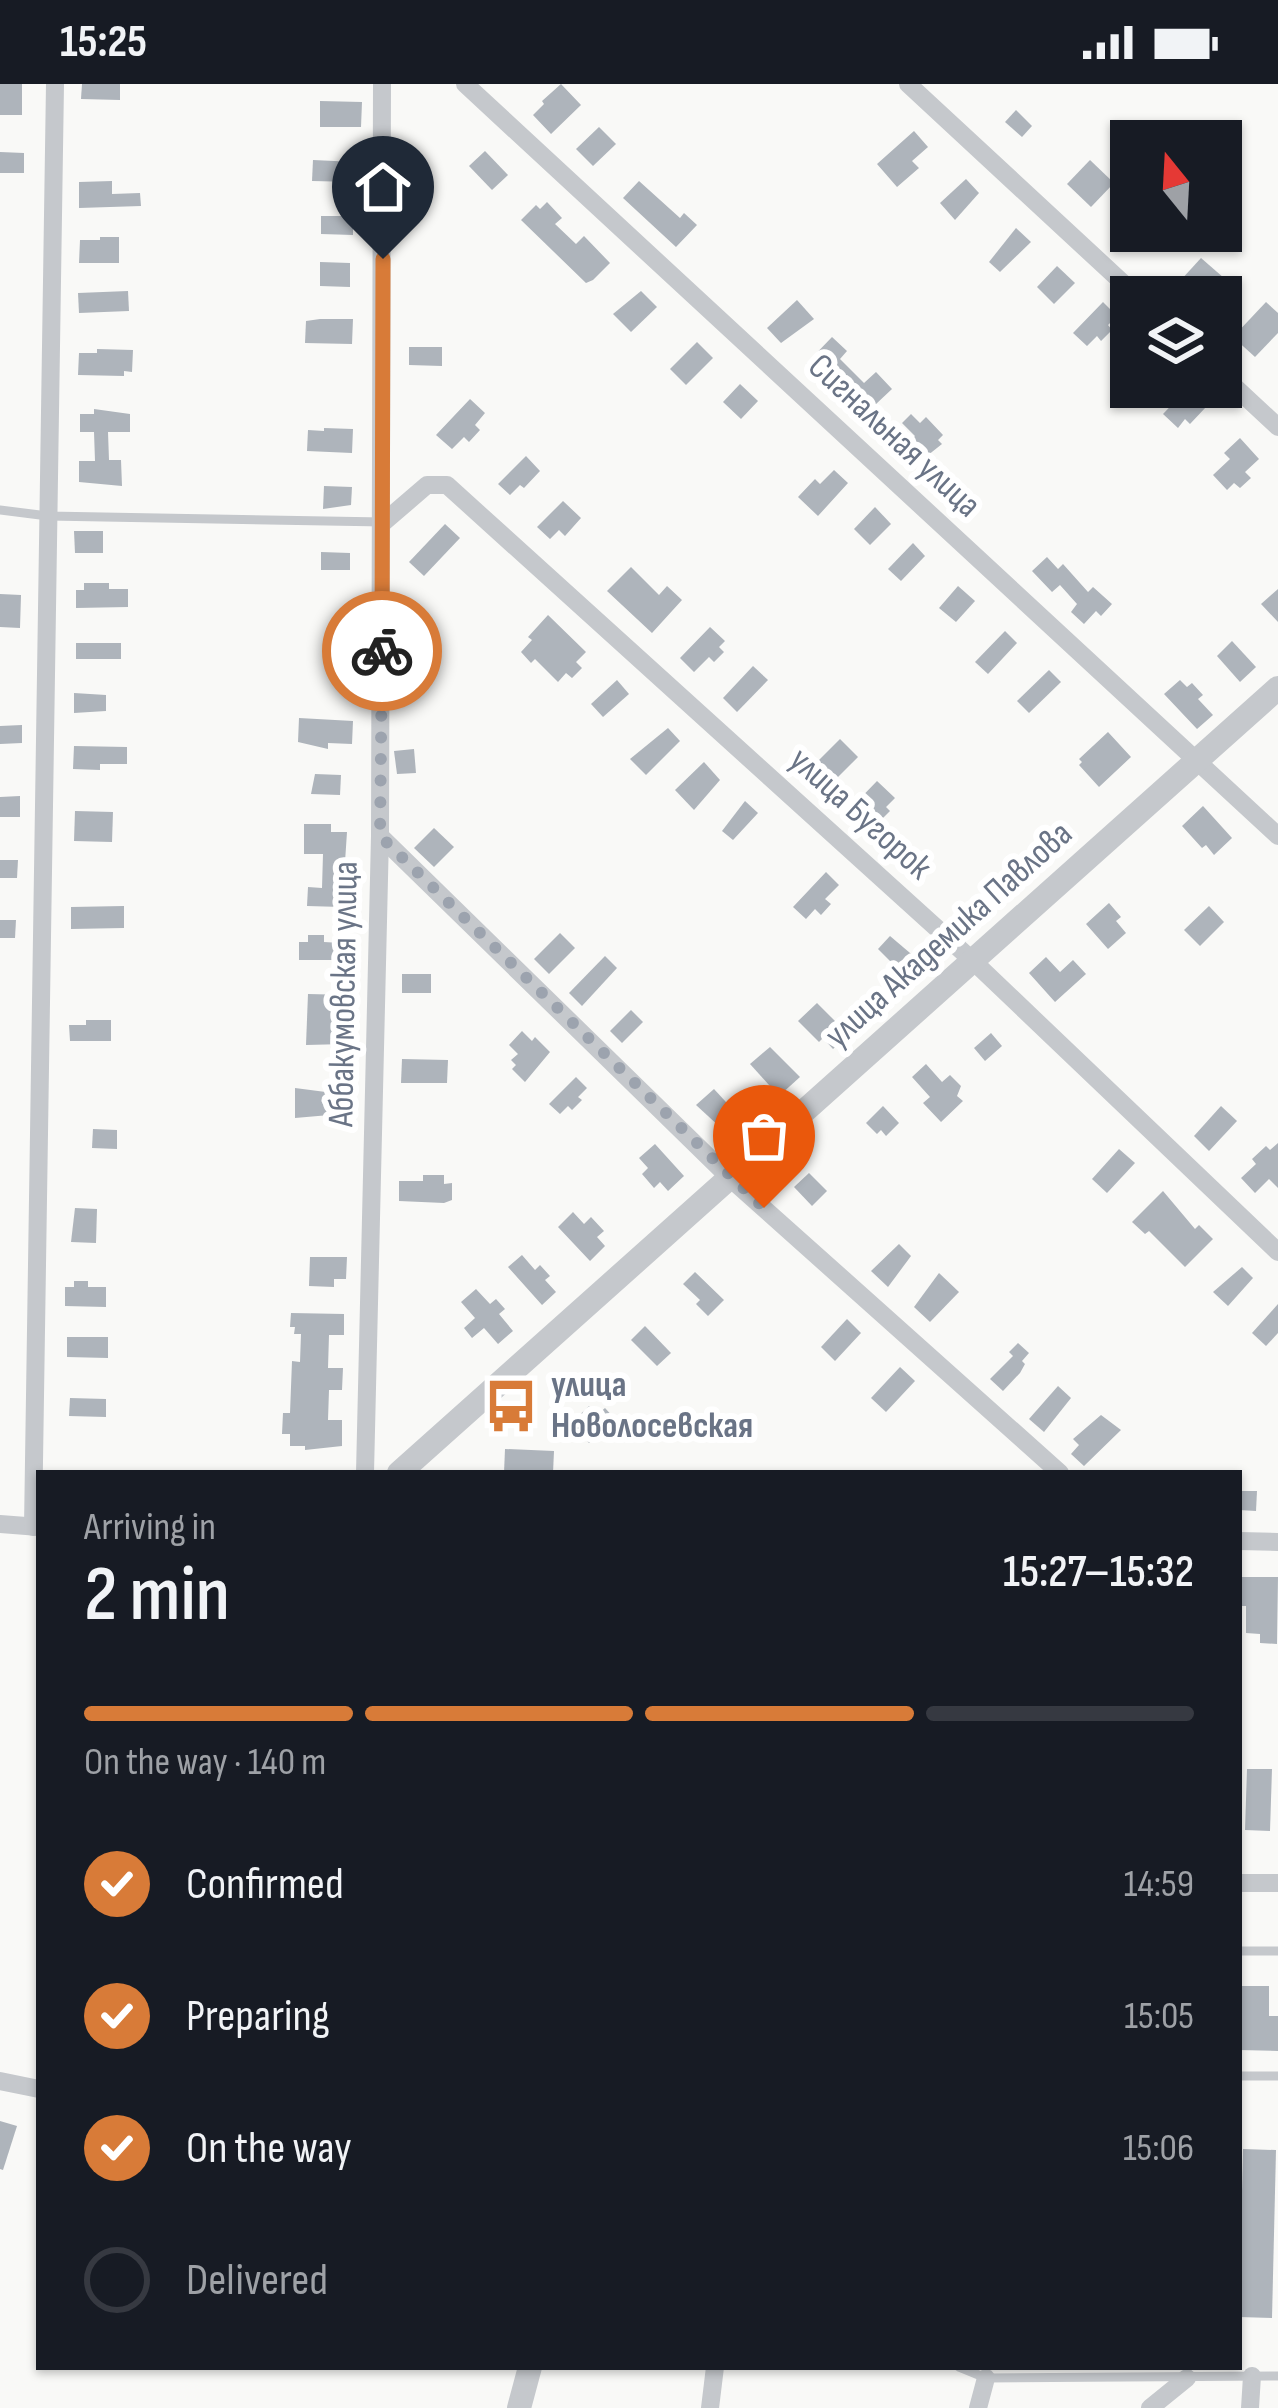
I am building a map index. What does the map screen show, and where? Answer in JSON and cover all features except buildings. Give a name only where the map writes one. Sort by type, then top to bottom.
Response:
[{"type":"street","points":[[37,1470],[55,84]]},
{"type":"street","name":"Аббакумовская улица","points":[[365,1470],[384,522],[382,84]]},
{"type":"street","name":"Сигнальная улица","points":[[465,84],[1278,836]]},
{"type":"street","points":[[908,84],[1115,276]]},
{"type":"street","points":[[1242,394],[1278,427]]},
{"type":"street","name":"улица Бугорок","points":[[384,522],[427,485],[447,485],[974,961],[1278,1252]]},
{"type":"street","name":"улица Академика Павлова","points":[[402,1470],[1278,688]]},
{"type":"street","points":[[380,836],[731,1179],[1057,1470]]},
{"type":"street","points":[[0,1524],[36,1527]]},
{"type":"street","points":[[1242,1541],[1278,1542]]},
{"type":"street","points":[[1242,1883],[1278,1883]]},
{"type":"street","points":[[0,2081],[36,2088]]},
{"type":"street","points":[[519,2408],[529,2370]]},
{"type":"street","points":[[710,2408],[715,2370]]},
{"type":"street","points":[[978,2408],[979,2372]]},
{"type":"street","points":[[1250,2408],[1252,2376]]},
{"type":"street","points":[[1150,2408],[1187,2378]]},
{"type":"lane","points":[[0,510],[48,516],[384,522]]},
{"type":"lane","points":[[1242,1951],[1278,1951]]},
{"type":"lane","points":[[1242,2076],[1278,2076]]},
{"type":"lane","points":[[979,2372],[1278,2376]]},
{"type":"way so far","points":[[382,651],[380,836],[764,1208]]},
{"type":"place","name":"улица Новолосевская","points":[[511,1406]]},
{"type":"route","points":[[382,651],[383,259]]}]
